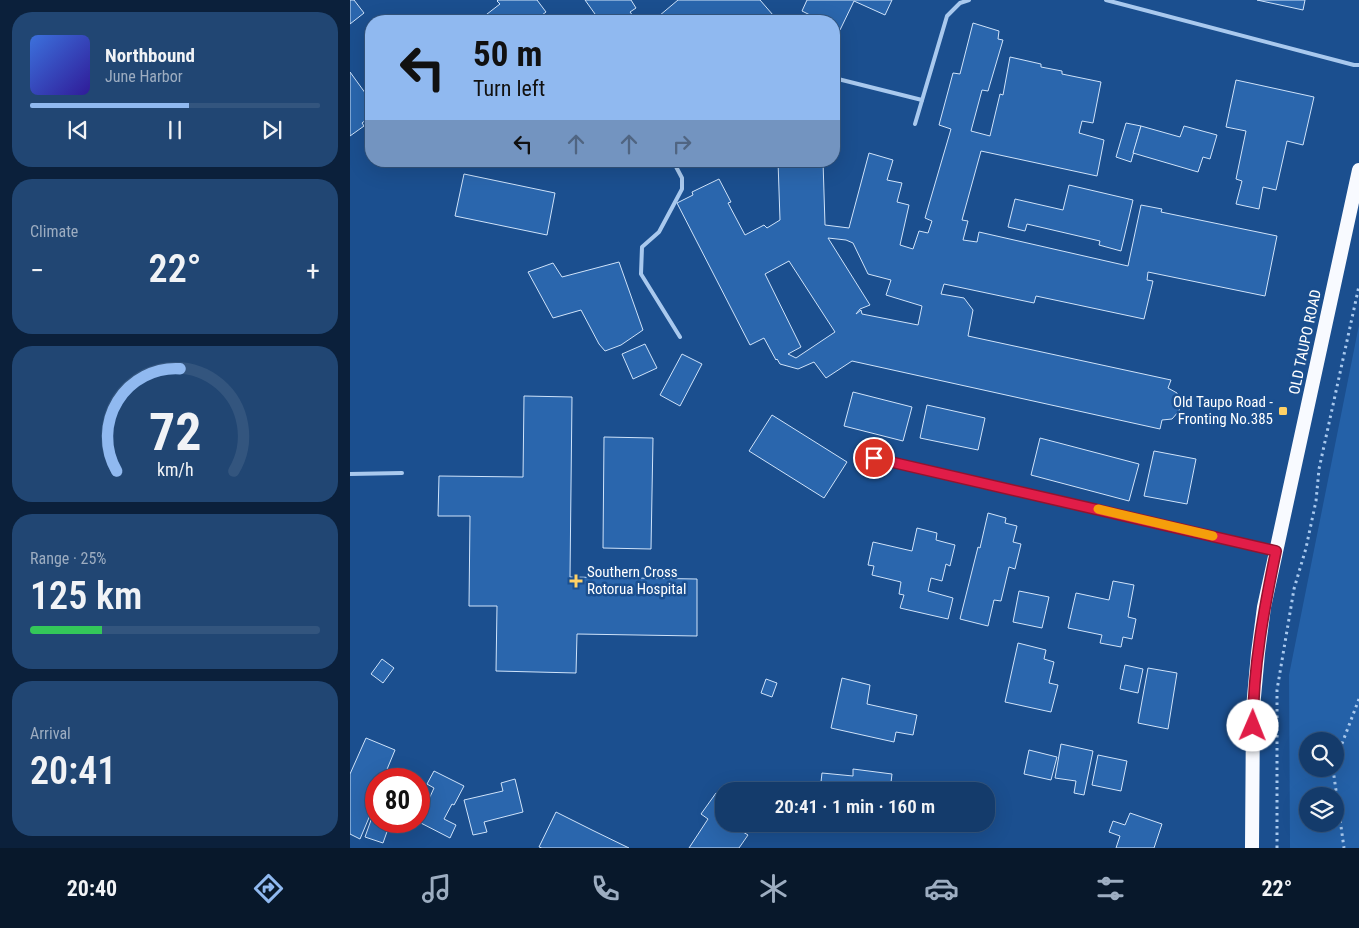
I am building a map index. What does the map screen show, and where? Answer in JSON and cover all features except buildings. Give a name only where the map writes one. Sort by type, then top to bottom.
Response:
[{"type":"highway","name":"OLD TAUPO ROAD","points":[[1252,848],[1253,708],[1264,607],[1359,170]]},
{"type":"lane","points":[[915,124],[947,16],[960,3],[969,0]]},
{"type":"lane","points":[[1106,0],[1354,66],[1359,65]]},
{"type":"lane","points":[[840,80],[922,100]]},
{"type":"lane","points":[[676,167],[682,178],[682,189],[659,232],[642,247],[641,274],[680,337]]},
{"type":"lane","points":[[874,458],[1276,551]]},
{"type":"lane","points":[[350,474],[402,474]]},
{"type":"path","points":[[1277,848],[1277,690],[1294,589],[1306,548],[1316,501],[1319,469],[1359,286]]},
{"type":"path","points":[[1344,738],[1359,699]]},
{"type":"path","points":[[1333,777],[1344,848]]},
{"type":"shaded area","points":[[1359,325],[1359,848],[1290,848],[1289,675]]},
{"type":"slow traffic","points":[[1098,509],[1213,536]]},
{"type":"place","name":"Old Taupo Road - Fronting No.385","points":[[1283,411]]},
{"type":"place","name":"Southern Cross Rotorua Hospital","points":[[576,581]]},
{"type":"route","points":[[874,458],[1276,551],[1264,607],[1258,653],[1253,726]]}]
